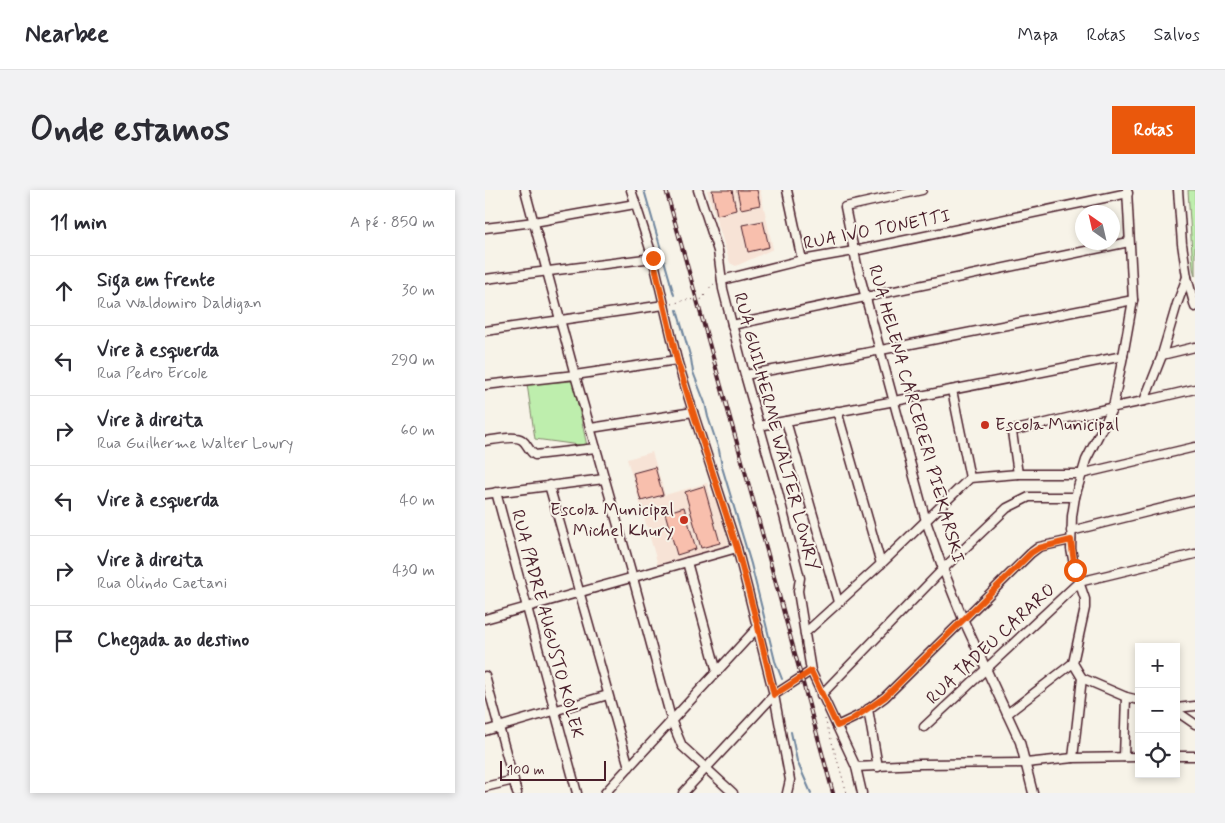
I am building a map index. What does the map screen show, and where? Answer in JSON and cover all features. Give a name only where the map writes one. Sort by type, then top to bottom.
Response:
[{"type":"street","points":[[525,190],[672,722],[682,746],[733,793]]},
{"type":"street","points":[[631,190],[667,305],[677,360],[737,548],[758,627],[774,695],[790,780],[787,793]]},
{"type":"street","name":"RUA GUILHERME WALTER LOWRY","points":[[698,190],[718,251],[732,325],[779,492],[800,578],[798,591],[811,671],[856,767],[862,793]]},
{"type":"street","points":[[787,190],[802,260]]},
{"type":"street","name":"RUA HELENA CARCERERI PIEKARSKI","points":[[922,190],[845,207],[854,250],[926,521],[963,619],[1020,742],[1033,793]]},
{"type":"street","points":[[1178,190],[1182,244],[1187,277],[1195,307]]},
{"type":"street","points":[[1007,714],[1073,663],[1085,608],[1085,599],[1075,570],[1071,540],[1075,497],[1086,460],[1113,407],[1133,300],[1127,192]]},
{"type":"street","name":"RUA IVO TONETTI","points":[[722,280],[802,260],[1127,192]]},
{"type":"street","points":[[485,228],[534,222],[635,204]]},
{"type":"street","points":[[732,325],[1129,242]]},
{"type":"street","points":[[485,279],[653,258]]},
{"type":"street","points":[[1144,402],[1162,355],[1187,277]]},
{"type":"street","points":[[745,375],[1133,300]]},
{"type":"street","points":[[485,331],[667,305]]},
{"type":"street","points":[[1162,355],[1195,347]]},
{"type":"street","points":[[759,426],[1123,356]]},
{"type":"street","points":[[485,385],[575,375],[677,360]]},
{"type":"street","points":[[1019,474],[1013,431],[1195,389]]},
{"type":"street","points":[[952,390],[971,478]]},
{"type":"street","points":[[837,411],[881,564]]},
{"type":"street","points":[[591,428],[693,412]]},
{"type":"street","points":[[786,421],[838,602]]},
{"type":"street","points":[[485,441],[516,437],[523,440],[530,453],[535,455],[596,448]]},
{"type":"street","points":[[805,633],[971,478],[1019,474],[1081,474],[1195,447]]},
{"type":"street","points":[[485,494],[604,479]]},
{"type":"street","points":[[549,485],[629,767]]},
{"type":"street","name":"RUA PADRE AUGUSTO KOLEK","points":[[496,492],[577,793]]},
{"type":"street","points":[[821,695],[943,569],[1007,508],[1029,497],[1075,497]]},
{"type":"street","points":[[1071,531],[1195,500]]},
{"type":"street","points":[[837,726],[851,720],[885,697],[1031,553],[1039,548],[1071,540]]},
{"type":"street","points":[[485,619],[737,548]]},
{"type":"street","name":"RUA TADEU CARARO","points":[[924,727],[1079,582],[1195,554]]},
{"type":"street","points":[[687,562],[717,672]]},
{"type":"street","points":[[605,793],[758,627]]},
{"type":"street","points":[[1073,663],[1082,678],[1135,699]]},
{"type":"street","points":[[683,793],[774,695],[811,671]]},
{"type":"street","points":[[485,676],[517,793]]},
{"type":"street","points":[[1073,758],[1082,678]]},
{"type":"street","points":[[485,731],[608,695]]},
{"type":"street","points":[[1124,757],[1126,697]]},
{"type":"street","points":[[1180,709],[1195,706]]},
{"type":"street","points":[[868,709],[878,767]]},
{"type":"street","points":[[1180,713],[1195,724]]},
{"type":"street","points":[[1180,756],[1195,756]]},
{"type":"street","points":[[856,767],[1026,763],[1073,758],[1135,757]]},
{"type":"street","points":[[485,787],[514,780]]},
{"type":"path","points":[[667,305],[689,299],[697,301],[702,299],[711,286],[722,280]]},
{"type":"path","points":[[824,716],[847,793]]},
{"type":"shaded area","points":[[707,190],[760,190],[773,249],[736,266],[730,263]]},
{"type":"shaded area","name":"Escola Municipal Michel Khury","points":[[652,452],[665,495],[707,483],[711,496],[715,495],[729,545],[658,565],[627,459]]},
{"type":"green space","points":[[1188,190],[1195,190],[1195,276],[1193,268]]},
{"type":"green space","points":[[573,381],[587,446],[535,439],[527,384]]},
{"type":"building","points":[[712,190],[732,190],[736,210],[717,215]]},
{"type":"building","points":[[737,190],[757,190],[760,205],[741,209]]},
{"type":"building","points":[[763,221],[769,247],[748,252],[742,225]]},
{"type":"building","points":[[655,467],[663,495],[641,501],[633,473]]},
{"type":"building","points":[[704,486],[720,543],[701,548],[685,492]]},
{"type":"building","points":[[684,507],[696,549],[677,555],[665,513]]},
{"type":"waterway","points":[[644,190],[674,295]]},
{"type":"waterway","points":[[677,310],[693,372],[705,403],[719,450],[722,467],[751,564],[775,661],[782,679]]},
{"type":"waterway","points":[[791,732],[797,761],[811,793]]},
{"type":"railway","points":[[666,190],[833,793]]},
{"type":"place","name":"Escola Municipal","points":[[985,425]]},
{"type":"place","name":"Escola Municipal Michel Khury","points":[[684,520]]},
{"type":"route","points":[[653,258],[677,360],[737,548],[774,695],[811,671],[837,726],[861,714],[885,697],[1031,553],[1039,548],[1071,540],[1075,570]]}]
